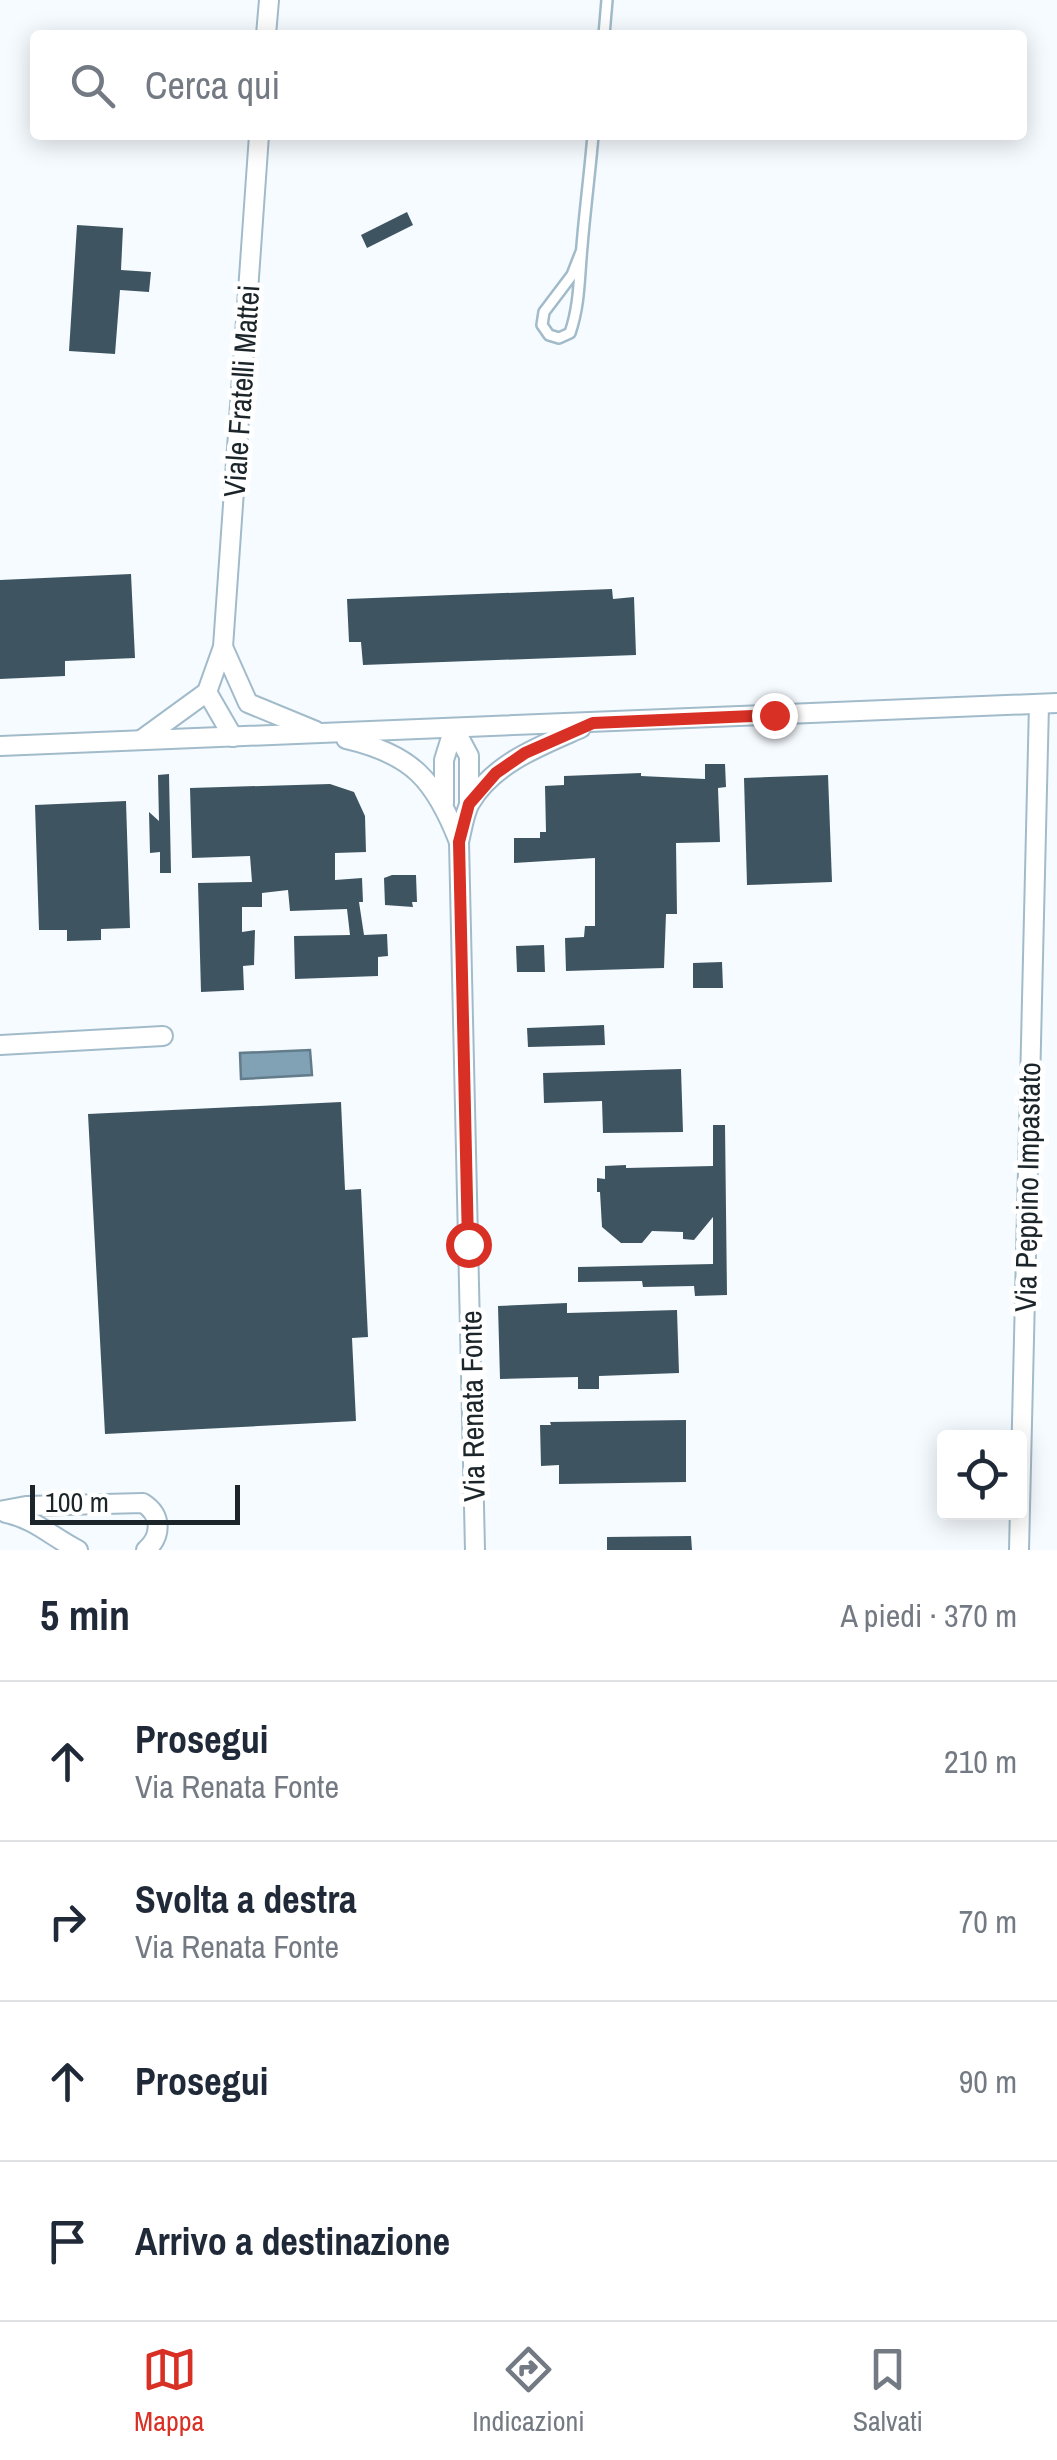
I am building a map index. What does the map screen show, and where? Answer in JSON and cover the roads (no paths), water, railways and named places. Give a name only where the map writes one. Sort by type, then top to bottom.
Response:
[{"type":"street","points":[[266,30],[269,0]]},
{"type":"street","name":"Viale Fratelli Mattei","points":[[207,692],[222,647],[260,140]]},
{"type":"street","name":"Viale Fratelli Mattei","points":[[222,647],[248,703]]},
{"type":"street","points":[[141,741],[207,692],[233,737]]},
{"type":"street","points":[[233,737],[248,703],[322,734]]},
{"type":"street","points":[[0,746],[1048,703]]},
{"type":"street","name":"Via Peppino Impastato","points":[[1018,1550],[1048,703]]},
{"type":"street","name":"Via Renata Fonte","points":[[469,804],[496,773],[525,753],[593,723]]},
{"type":"street","name":"Via Renata Fonte","points":[[444,803],[444,760],[454,728]]},
{"type":"street","name":"Via Renata Fonte","points":[[454,728],[469,756],[469,804],[459,842],[475,1550]]},
{"type":"street","name":"Via Renata Fonte","points":[[322,734],[405,758],[444,803],[459,842]]},
{"type":"street","points":[[0,1045],[163,1036]]},
{"type":"street","points":[[0,1511],[26,1506],[143,1504],[154,1512],[158,1526],[154,1542],[146,1550]]},
{"type":"street","points":[[0,1511],[25,1517],[78,1550]]},
{"type":"lane","points":[[604,30],[607,0]]},
{"type":"lane","points":[[581,252],[572,275],[544,312],[542,324],[549,334],[559,338],[570,333],[576,317],[592,140]]},
{"type":"water","points":[[310,1050],[312,1075],[241,1079],[240,1053]]}]
